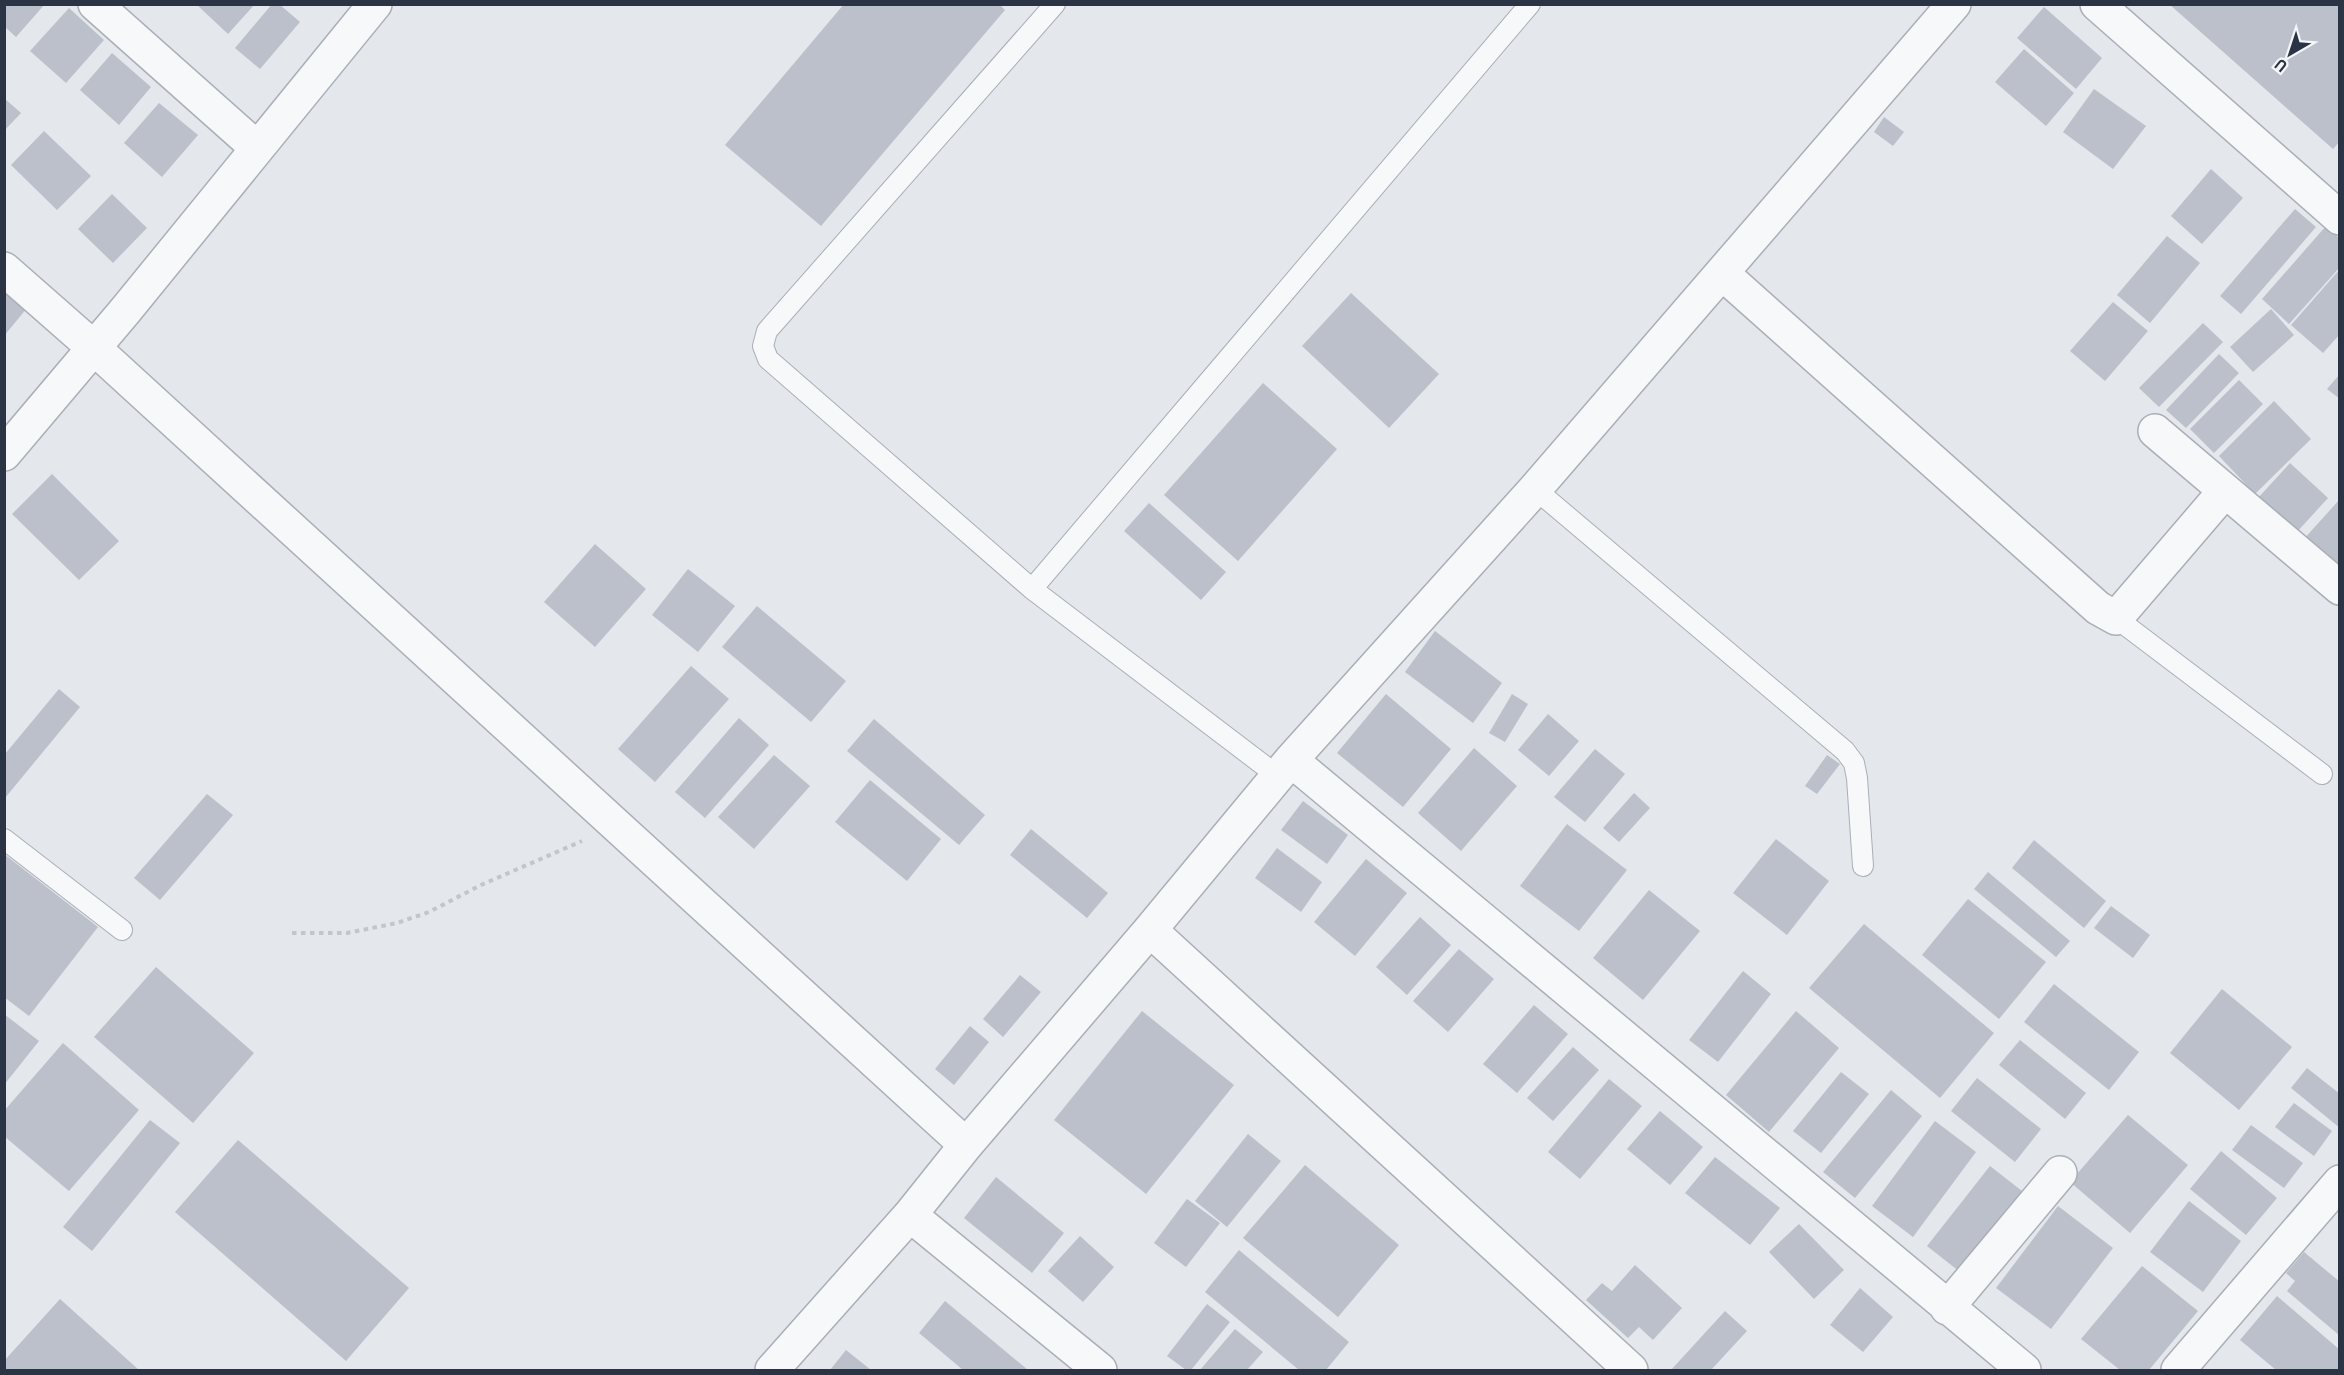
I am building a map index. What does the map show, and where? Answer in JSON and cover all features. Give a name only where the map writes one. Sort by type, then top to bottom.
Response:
[{"type":"street","points":[[95,4],[257,148]]},
{"type":"street","points":[[4,454],[94,348],[375,4]]},
{"type":"street","points":[[772,1371],[910,1215],[966,1145],[1285,769],[1535,489],[1954,4]]},
{"type":"street","points":[[2097,4],[2338,215]]},
{"type":"street","points":[[4,269],[94,348],[966,1145]]},
{"type":"street","points":[[1723,274],[2098,608],[2116,618],[2224,492]]},
{"type":"street","points":[[2155,431],[2224,492],[2340,588]]},
{"type":"street","points":[[1285,769],[2024,1371]]},
{"type":"street","points":[[1150,930],[1631,1371]]},
{"type":"street","points":[[1947,1308],[2060,1173]]},
{"type":"street","points":[[2178,1371],[2340,1182]]},
{"type":"street","points":[[910,1215],[1100,1371]]},
{"type":"lane","points":[[1055,4],[767,331],[763,346],[768,359],[1032,589],[1285,769]]},
{"type":"lane","points":[[1032,589],[1530,4]]},
{"type":"lane","points":[[1535,489],[1845,751],[1854,763],[1857,778],[1863,866]]},
{"type":"lane","points":[[2116,618],[2322,774]]},
{"type":"lane","points":[[4,839],[122,930]]},
{"type":"path","points":[[292,933],[347,933],[397,923],[429,912],[481,885],[596,835],[606,815]]},
{"type":"building","points":[[5,4],[45,4],[16,37],[5,27]]},
{"type":"building","points":[[196,4],[255,4],[228,34]]},
{"type":"building","points":[[272,4],[279,4],[300,22],[260,69],[235,48]]},
{"type":"building","points":[[844,4],[999,4],[1005,10],[821,226],[725,145]]},
{"type":"building","points":[[2169,4],[2340,4],[2340,141],[2333,149]]},
{"type":"building","points":[[2044,7],[2102,58],[2076,89],[2017,38]]},
{"type":"building","points":[[69,8],[104,40],[66,83],[30,51]]},
{"type":"building","points":[[2024,49],[2074,93],[2046,126],[1995,82]]},
{"type":"building","points":[[112,53],[151,87],[119,125],[80,90]]},
{"type":"building","points":[[2094,89],[2146,126],[2113,169],[2063,132]]},
{"type":"building","points":[[4,98],[21,113],[4,131]]},
{"type":"building","points":[[159,103],[198,135],[162,177],[124,143]]},
{"type":"building","points":[[1884,117],[1904,132],[1893,146],[1874,132]]},
{"type":"building","points":[[44,131],[91,176],[57,210],[11,165]]},
{"type":"building","points":[[2211,169],[2243,198],[2202,244],[2171,216]]},
{"type":"building","points":[[112,194],[147,228],[113,263],[78,229]]},
{"type":"building","points":[[2295,209],[2316,227],[2241,314],[2220,296]]},
{"type":"building","points":[[2326,226],[2340,239],[2340,267],[2289,324],[2262,299]]},
{"type":"building","points":[[2167,236],[2200,263],[2150,323],[2117,295]]},
{"type":"building","points":[[2340,269],[2340,334],[2323,353],[2291,325]]},
{"type":"building","points":[[4,279],[32,302],[4,336]]},
{"type":"building","points":[[1351,293],[1439,374],[1389,428],[1302,346]]},
{"type":"building","points":[[2113,302],[2148,331],[2105,381],[2070,351]]},
{"type":"building","points":[[2271,309],[2294,335],[2253,372],[2230,347]]},
{"type":"building","points":[[2203,323],[2223,342],[2159,407],[2139,388]]},
{"type":"building","points":[[2219,354],[2239,373],[2186,428],[2166,410]]},
{"type":"building","points":[[2340,374],[2340,399],[2327,389]]},
{"type":"building","points":[[2239,380],[2263,404],[2214,453],[2190,429]]},
{"type":"building","points":[[1263,383],[1337,449],[1238,561],[1164,495]]},
{"type":"building","points":[[2274,401],[2311,439],[2255,494],[2219,456]]},
{"type":"building","points":[[2290,463],[2328,498],[2296,533],[2258,498]]},
{"type":"building","points":[[52,474],[119,541],[79,580],[12,514]]},
{"type":"building","points":[[2340,499],[2340,573],[2303,540]]},
{"type":"building","points":[[1149,503],[1226,572],[1201,600],[1124,531]]},
{"type":"building","points":[[595,544],[646,589],[595,647],[544,602]]},
{"type":"building","points":[[688,569],[735,606],[698,652],[652,615]]},
{"type":"building","points":[[757,606],[846,681],[811,722],[722,647]]},
{"type":"building","points":[[1435,631],[1502,683],[1473,723],[1405,672]]},
{"type":"building","points":[[691,666],[729,699],[655,782],[618,749]]},
{"type":"building","points":[[59,689],[80,707],[5,798],[5,754]]},
{"type":"building","points":[[1386,694],[1451,749],[1403,807],[1337,753]]},
{"type":"building","points":[[1512,694],[1528,704],[1505,742],[1489,733]]},
{"type":"building","points":[[1548,714],[1579,741],[1549,776],[1518,750]]},
{"type":"building","points":[[739,718],[769,745],[705,818],[675,792]]},
{"type":"building","points":[[874,719],[985,815],[959,845],[847,751]]},
{"type":"building","points":[[1474,748],[1517,786],[1461,851],[1418,813]]},
{"type":"building","points":[[1595,749],[1625,774],[1585,822],[1554,797]]},
{"type":"building","points":[[774,755],[810,786],[754,849],[718,817]]},
{"type":"building","points":[[1827,755],[1840,764],[1817,794],[1805,786]]},
{"type":"building","points":[[870,780],[941,839],[907,881],[835,822]]},
{"type":"building","points":[[1634,793],[1650,808],[1619,842],[1603,828]]},
{"type":"building","points":[[207,794],[233,815],[160,900],[134,878]]},
{"type":"building","points":[[1303,801],[1348,835],[1327,864],[1281,830]]},
{"type":"building","points":[[1567,824],[1627,870],[1579,931],[1520,886]]},
{"type":"building","points":[[1031,829],[1108,893],[1087,918],[1010,855]]},
{"type":"building","points":[[1776,839],[1829,881],[1787,935],[1733,893]]},
{"type":"building","points":[[2034,840],[2106,901],[2084,928],[2012,868]]},
{"type":"building","points":[[1277,848],[1322,882],[1301,912],[1255,878]]},
{"type":"building","points":[[4,854],[98,927],[29,1016],[4,997]]},
{"type":"building","points":[[1366,859],[1407,893],[1355,956],[1314,922]]},
{"type":"building","points":[[1988,872],[2070,941],[2056,957],[1974,889]]},
{"type":"building","points":[[1649,890],[1700,931],[1643,1000],[1593,958]]},
{"type":"building","points":[[1968,899],[2046,962],[1999,1019],[1922,955]]},
{"type":"building","points":[[2111,906],[2150,935],[2133,958],[2094,928]]},
{"type":"building","points":[[1420,917],[1451,945],[1407,995],[1376,967]]},
{"type":"building","points":[[1864,924],[1994,1033],[1940,1098],[1809,988]]},
{"type":"building","points":[[1459,949],[1494,979],[1448,1032],[1413,1001]]},
{"type":"building","points":[[156,967],[254,1053],[193,1123],[94,1037]]},
{"type":"building","points":[[1743,971],[1771,994],[1718,1062],[1689,1040]]},
{"type":"building","points":[[1020,975],[1041,992],[1003,1037],[983,1019]]},
{"type":"building","points":[[2054,984],[2139,1052],[2109,1090],[2024,1022]]},
{"type":"building","points":[[2222,989],[2292,1047],[2239,1110],[2170,1053]]},
{"type":"building","points":[[1534,1005],[1568,1034],[1517,1093],[1483,1064]]},
{"type":"building","points":[[1142,1011],[1234,1085],[1146,1194],[1054,1120]]},
{"type":"building","points":[[1796,1011],[1839,1048],[1769,1132],[1726,1095]]},
{"type":"building","points":[[4,1014],[39,1041],[4,1085]]},
{"type":"building","points":[[970,1026],[989,1042],[954,1085],[935,1069]]},
{"type":"building","points":[[2020,1040],[2086,1093],[2065,1119],[1999,1065]]},
{"type":"building","points":[[63,1043],[139,1110],[69,1191],[4,1136],[4,1111]]},
{"type":"building","points":[[1573,1047],[1599,1070],[1553,1121],[1527,1098]]},
{"type":"building","points":[[2307,1068],[2340,1094],[2340,1128],[2291,1088]]},
{"type":"building","points":[[1841,1072],[1869,1094],[1821,1153],[1793,1131]]},
{"type":"building","points":[[1977,1078],[2041,1129],[2015,1162],[1951,1111]]},
{"type":"building","points":[[1609,1079],[1642,1106],[1580,1179],[1548,1152]]},
{"type":"building","points":[[1891,1090],[1922,1116],[1855,1198],[1823,1172]]},
{"type":"building","points":[[2294,1103],[2332,1131],[2314,1156],[2275,1127]]},
{"type":"building","points":[[1660,1111],[1703,1147],[1670,1185],[1627,1149]]},
{"type":"building","points":[[2128,1115],[2188,1165],[2130,1233],[2070,1182]]},
{"type":"building","points":[[150,1120],[180,1143],[92,1251],[63,1227]]},
{"type":"building","points":[[1935,1121],[1976,1152],[1913,1237],[1872,1206]]},
{"type":"building","points":[[2251,1125],[2303,1163],[2284,1188],[2232,1150]]},
{"type":"building","points":[[1248,1134],[1281,1161],[1227,1227],[1195,1201]]},
{"type":"building","points":[[238,1140],[409,1288],[346,1361],[175,1212]]},
{"type":"building","points":[[2221,1151],[2277,1198],[2246,1235],[2190,1189]]},
{"type":"building","points":[[1715,1157],[1780,1208],[1750,1245],[1685,1193]]},
{"type":"building","points":[[1305,1165],[1399,1245],[1338,1317],[1243,1238]]},
{"type":"building","points":[[1990,1166],[2022,1191],[1960,1272],[1927,1246]]},
{"type":"building","points":[[996,1177],[1064,1233],[1032,1273],[964,1218]]},
{"type":"building","points":[[1187,1199],[1220,1223],[1186,1267],[1154,1243]]},
{"type":"building","points":[[2189,1201],[2241,1241],[2203,1292],[2150,1252]]},
{"type":"building","points":[[2058,1206],[2113,1248],[2051,1329],[1996,1288]]},
{"type":"building","points":[[1799,1224],[1844,1270],[1814,1299],[1769,1252]]},
{"type":"building","points":[[1080,1236],[1114,1267],[1083,1302],[1048,1271]]},
{"type":"building","points":[[1239,1250],[1349,1342],[1326,1370],[1299,1370],[1205,1292]]},
{"type":"building","points":[[2304,1252],[2340,1282],[2340,1336],[2287,1291],[2295,1281],[2286,1273]]},
{"type":"building","points":[[1635,1265],[1682,1308],[1653,1340],[1639,1327],[1628,1338],[1586,1300],[1602,1283],[1612,1291]]},
{"type":"building","points":[[2142,1266],[2198,1311],[2149,1370],[2120,1370],[2081,1339]]},
{"type":"building","points":[[1860,1288],[1893,1317],[1863,1352],[1830,1325]]},
{"type":"building","points":[[2277,1296],[2340,1350],[2340,1368],[2337,1370],[2276,1370],[2240,1340]]},
{"type":"building","points":[[60,1299],[139,1370],[4,1370],[4,1361]]},
{"type":"building","points":[[945,1301],[1028,1370],[963,1370],[919,1333]]},
{"type":"building","points":[[1207,1304],[1230,1322],[1191,1370],[1186,1370],[1167,1356]]},
{"type":"building","points":[[1725,1311],[1747,1331],[1711,1370],[1671,1370]]},
{"type":"building","points":[[1235,1329],[1263,1352],[1247,1370],[1200,1370]]},
{"type":"building","points":[[846,1350],[871,1370],[830,1370]]}]
